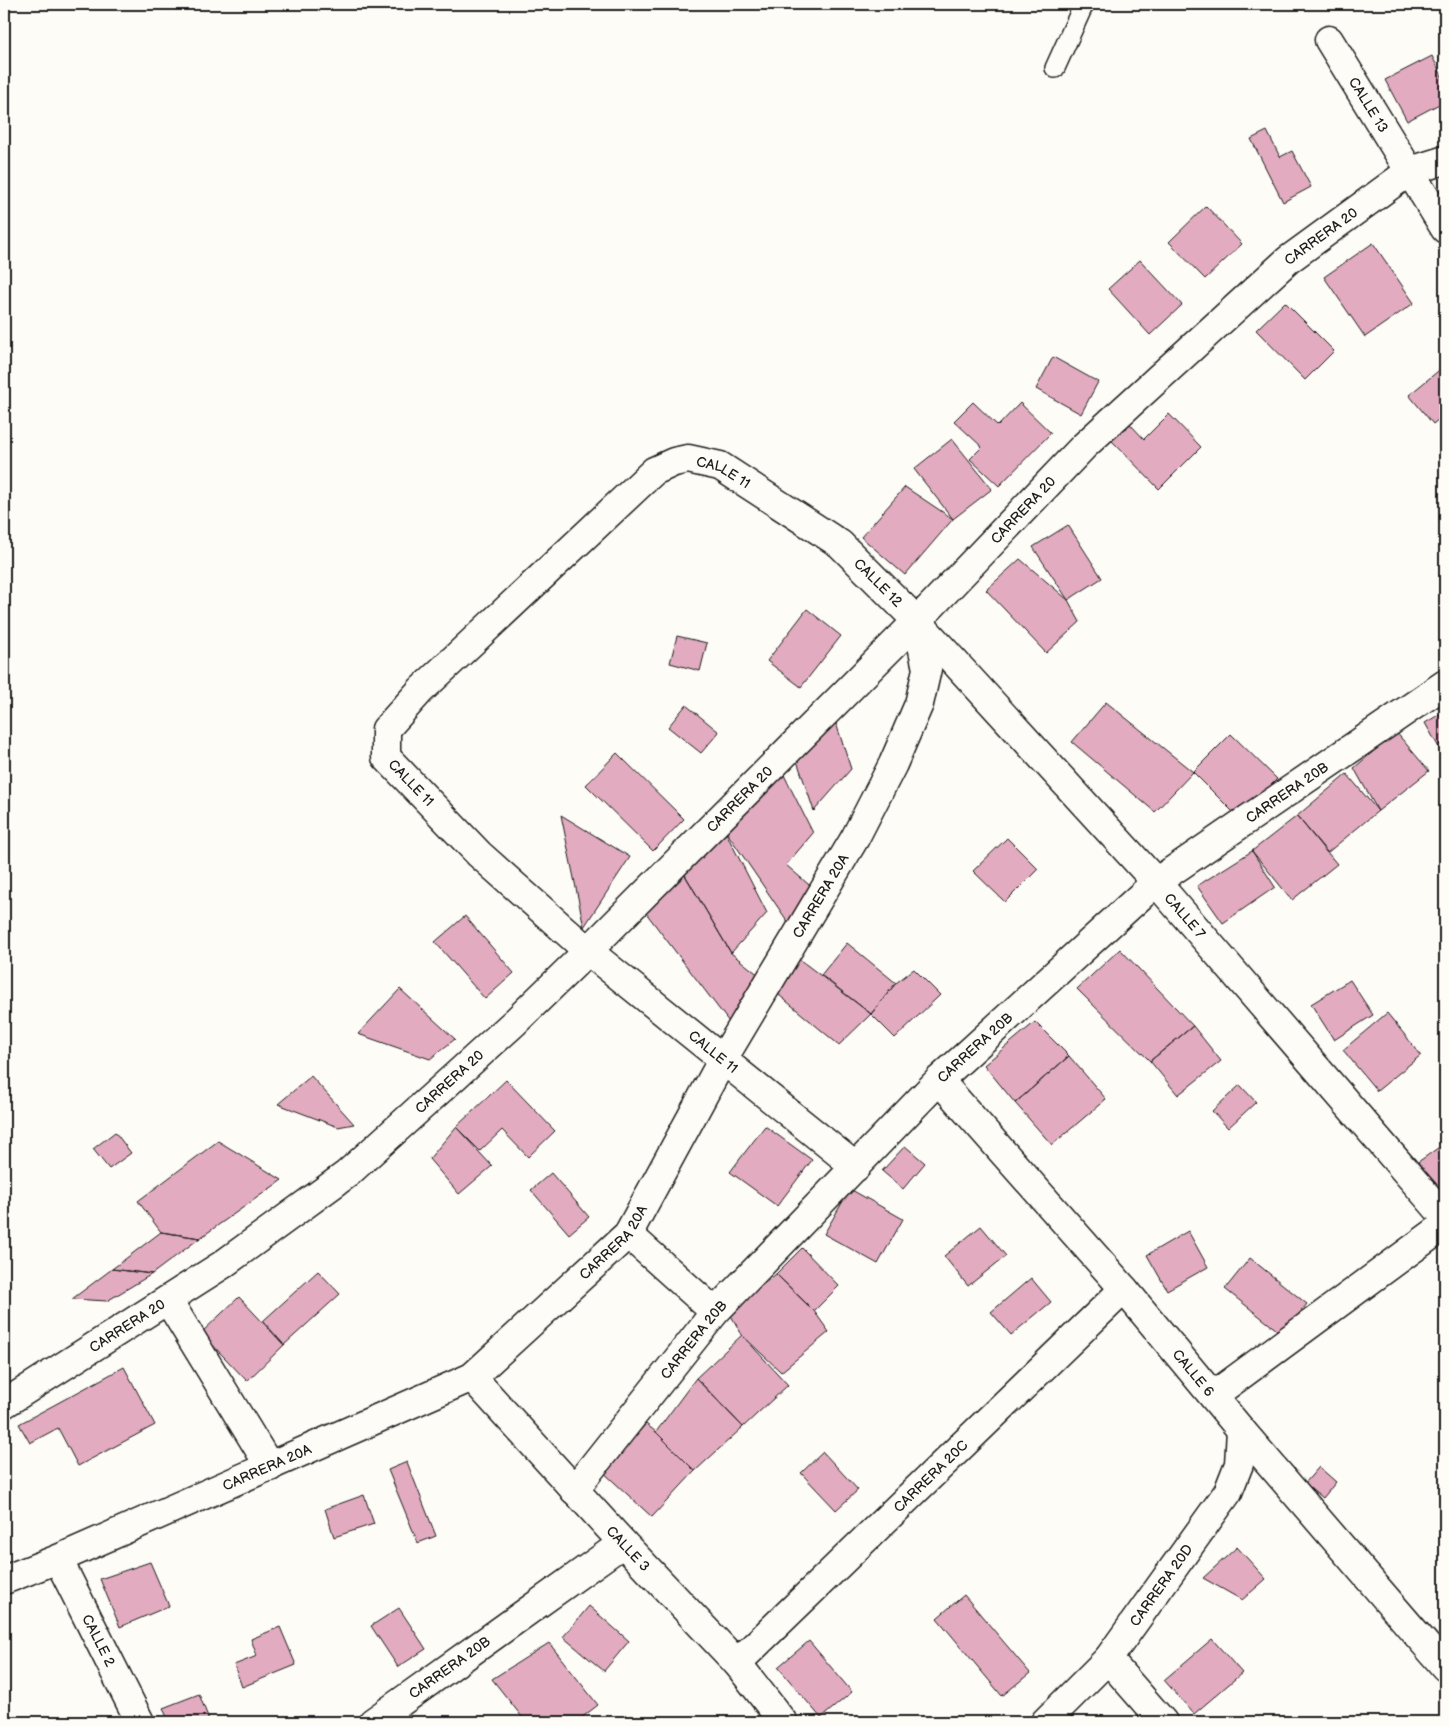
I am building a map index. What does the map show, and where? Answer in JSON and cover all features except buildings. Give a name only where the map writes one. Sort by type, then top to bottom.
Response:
[{"type":"street","name":"CALLE 13","points":[[1329,40],[1445,229]]},
{"type":"street","name":"CARRERA 20","points":[[4,1404],[222,1265],[347,1174],[515,1022],[588,951],[918,621],[1098,433],[1288,260],[1410,171],[1445,160]]},
{"type":"street","name":"CALLE 11","points":[[840,544],[720,466],[688,459],[674,462],[654,471],[421,690],[386,729],[386,757],[479,854],[588,951],[856,1168]]},
{"type":"street","name":"CALLE 12","points":[[840,544],[918,621]]},
{"type":"street","name":"CALLE 7","points":[[918,621],[1156,882],[1445,1217]]},
{"type":"street","name":"CARRERA 20A","points":[[4,1580],[58,1559],[472,1377],[628,1234],[723,1059],[855,838],[893,764],[919,704],[927,669],[918,621]]},
{"type":"street","name":"CARRERA 20B","points":[[574,1490],[715,1312],[939,1080],[1156,882],[1445,684]]},
{"type":"street","name":"CALLE 6","points":[[939,1080],[1124,1289],[1241,1430],[1445,1667]]},
{"type":"street","points":[[1214,1396],[1445,1225]]},
{"type":"street","points":[[628,1234],[715,1312]]},
{"type":"street","name":"CARRERA 20C","points":[[737,1664],[1124,1289]]},
{"type":"street","points":[[168,1300],[270,1467]]},
{"type":"street","name":"CALLE 3","points":[[472,1377],[574,1490],[737,1664],[783,1722]]},
{"type":"street","name":"CARRERA 20D","points":[[1045,1722],[1108,1659],[1228,1492],[1239,1464],[1241,1430]]},
{"type":"street","name":"CARRERA 20B","points":[[373,1722],[623,1543]]},
{"type":"street","name":"CALLE 2","points":[[58,1559],[140,1722]]},
{"type":"street","points":[[1108,1659],[1163,1722]]},
{"type":"lane","points":[[1055,68],[1084,4]]}]
